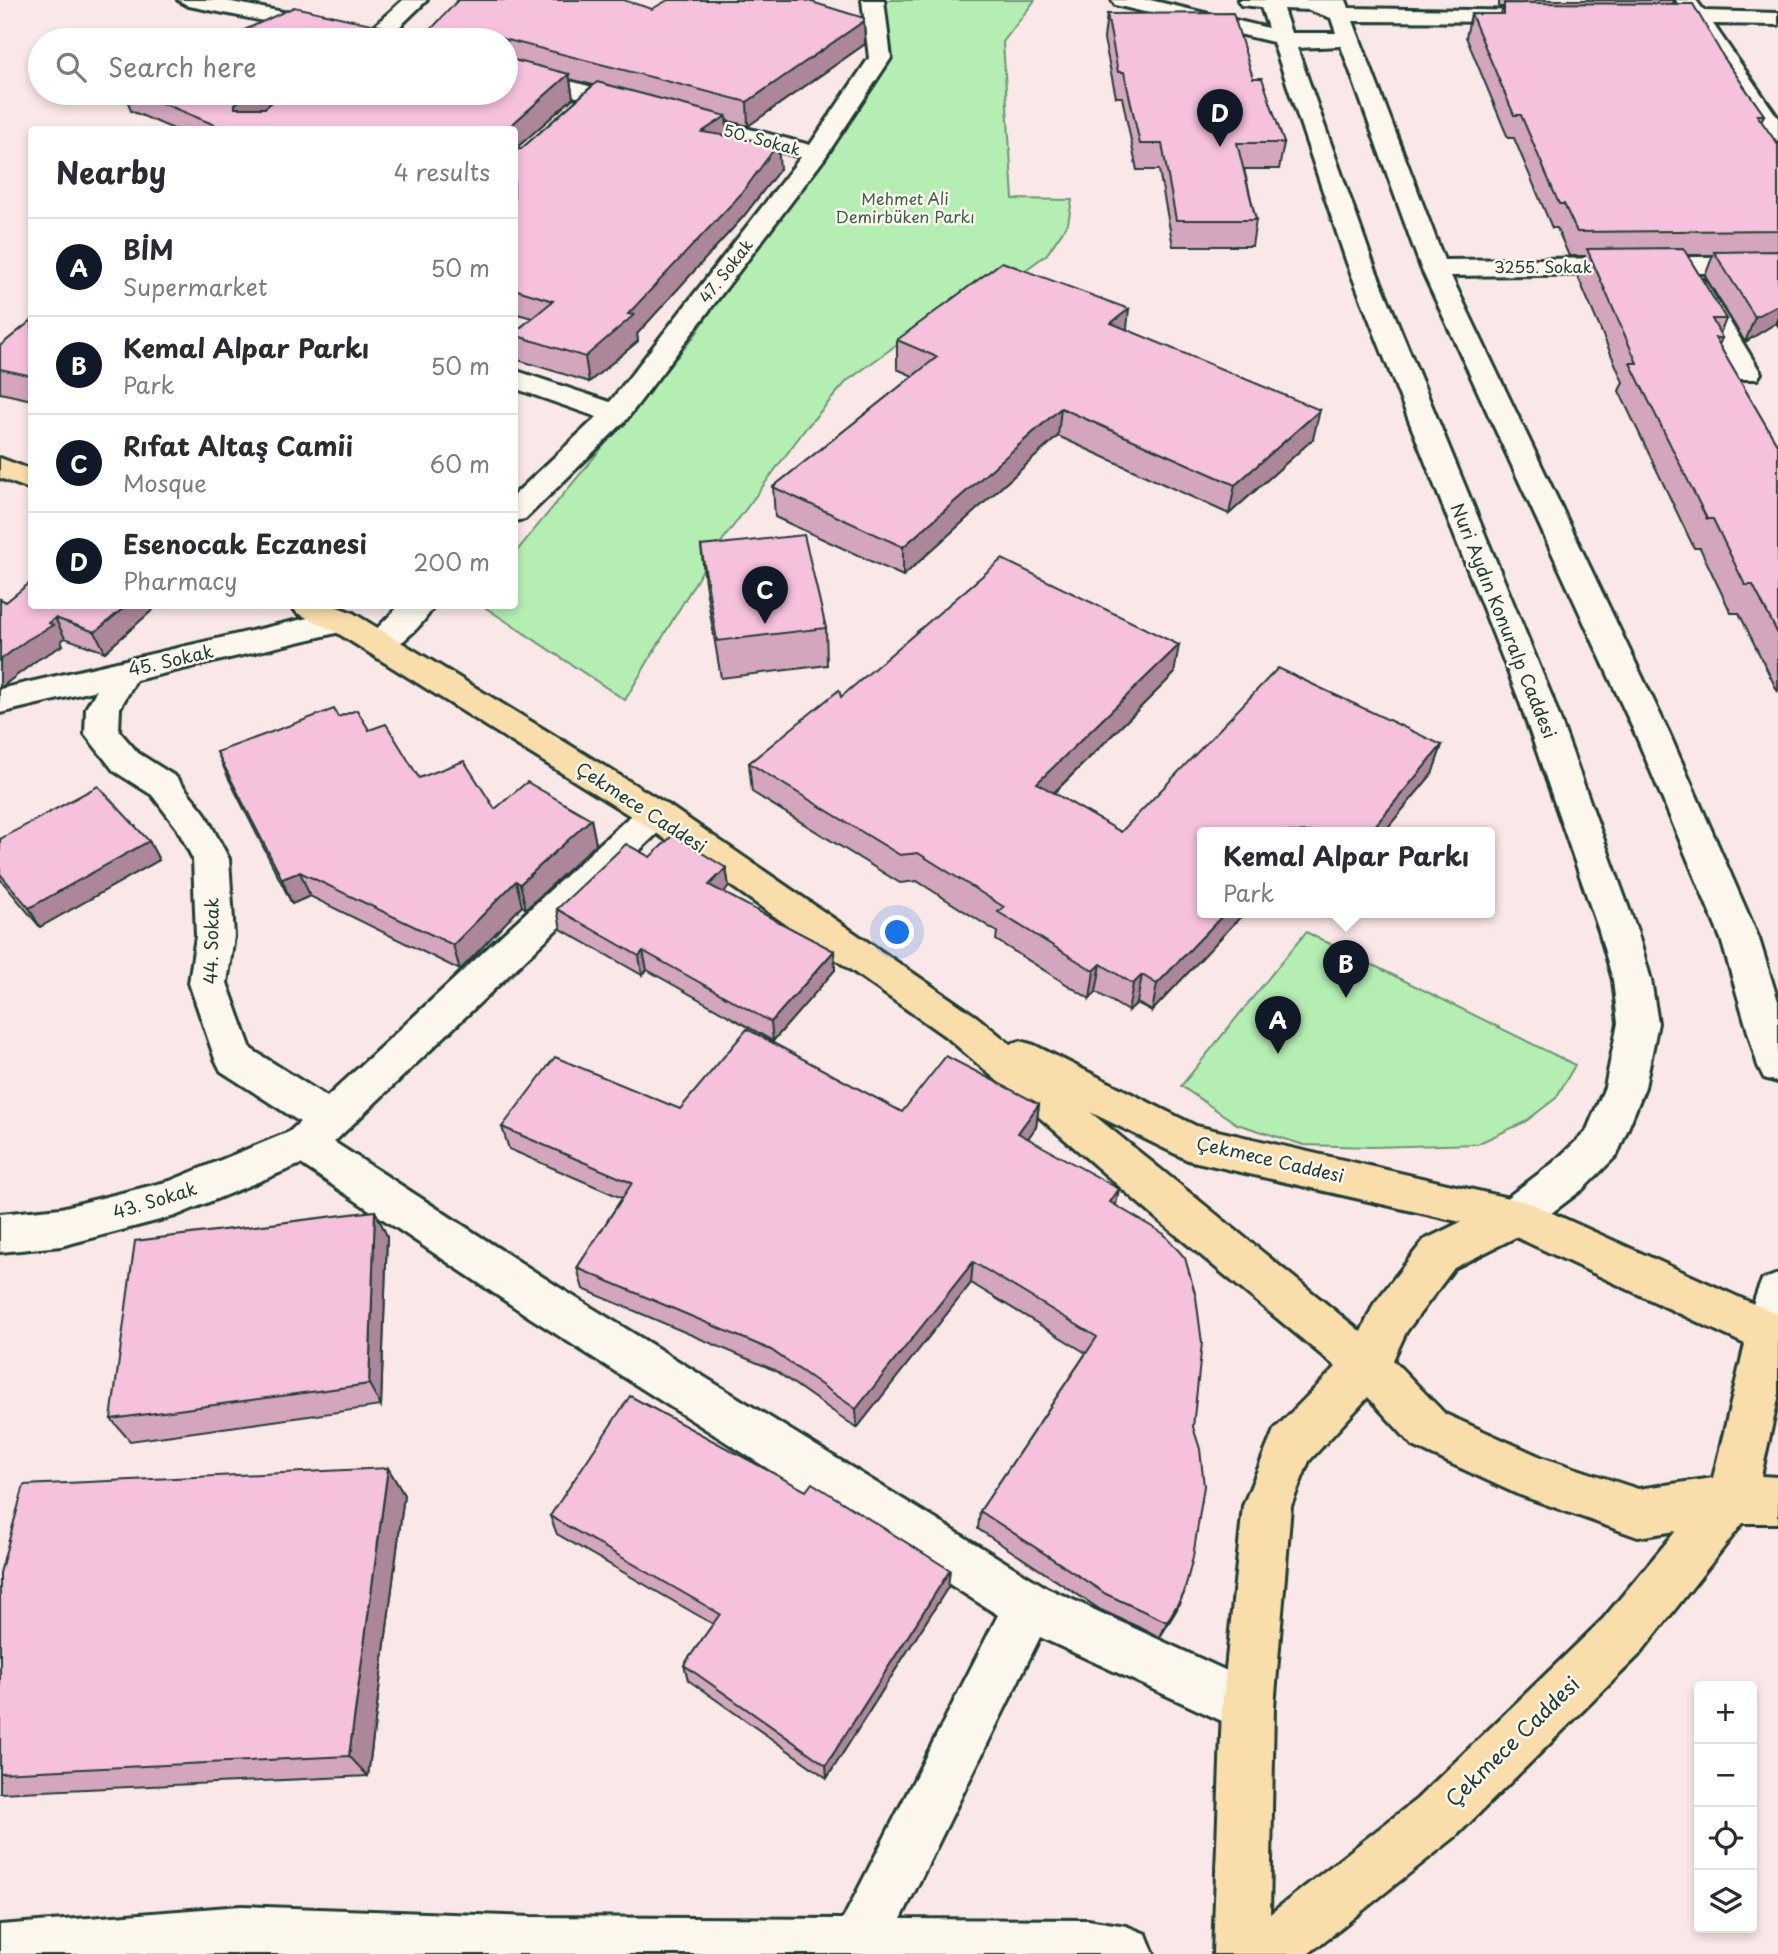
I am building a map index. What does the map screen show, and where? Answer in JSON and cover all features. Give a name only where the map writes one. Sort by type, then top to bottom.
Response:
[{"type":"main road","points":[[0,467],[28,479]]},
{"type":"main road","name":"Çekmece Caddesi","points":[[315,609],[342,621],[379,643],[655,814],[963,1028],[1172,1206],[1368,1365],[1429,1430],[1534,1478],[1638,1513],[1755,1500]]},
{"type":"main road","name":"Çekmece Caddesi","points":[[963,1028],[1188,1142],[1515,1216],[1775,1321],[1755,1500],[1621,1637],[1446,1808],[1264,1954]]},
{"type":"main road","points":[[1241,1954],[1248,1707],[1268,1506],[1291,1446],[1368,1365],[1390,1318],[1439,1254],[1515,1216]]},
{"type":"street","points":[[189,0],[326,28]]},
{"type":"street","points":[[390,28],[416,0]]},
{"type":"street","name":"47. Sokak","points":[[518,508],[616,414],[816,154],[880,58],[873,0]]},
{"type":"street","points":[[1123,0],[1205,22],[1296,41],[1340,18],[1545,16]]},
{"type":"street","points":[[1263,1],[1312,4],[1340,18],[1434,268],[1652,733],[1740,939],[1778,1066]]},
{"type":"street","name":"Nuri Aydın Konuralp Caddesi","points":[[1263,1],[1281,36],[1360,263],[1535,697],[1618,930],[1632,980],[1639,1023],[1625,1087],[1602,1143],[1568,1176],[1515,1216]]},
{"type":"street","points":[[1691,8],[1775,124]]},
{"type":"street","points":[[1628,16],[1691,8],[1778,19]]},
{"type":"street","name":"50. Sokak","points":[[518,74],[816,154]]},
{"type":"street","points":[[574,113],[594,95]]},
{"type":"street","name":"3255. Sokak","points":[[1434,268],[1778,264]]},
{"type":"street","points":[[1683,266],[1747,373]]},
{"type":"street","points":[[518,379],[616,414]]},
{"type":"street","points":[[379,643],[415,609]]},
{"type":"street","name":"45. Sokak","points":[[0,701],[342,621]]},
{"type":"street","name":"44. Sokak","points":[[125,671],[103,708],[103,734],[126,762],[164,786],[191,821],[211,859],[215,936],[208,983],[235,1059],[317,1132],[547,1304],[1029,1606],[1248,1707]]},
{"type":"street","points":[[317,1132],[655,814]]},
{"type":"street","name":"43. Sokak","points":[[0,1233],[61,1227],[175,1198],[317,1132]]},
{"type":"street","points":[[859,1946],[1029,1606]]},
{"type":"street","points":[[0,1953],[241,1944],[1088,1948],[1126,1954]]},
{"type":"green space","name":"Mehmet Ali Demirbüken Parkı","points":[[882,0],[1035,0],[1003,42],[1013,199],[1072,200],[1068,223],[1047,254],[1023,272],[940,313],[847,381],[806,428],[711,556],[625,700],[488,609],[518,609],[518,549],[696,334],[877,50]]},
{"type":"green space","points":[[1306,932],[1575,1065],[1556,1098],[1525,1122],[1477,1144],[1372,1147],[1304,1145],[1237,1124],[1181,1086]]},
{"type":"building","points":[[458,0],[623,0],[652,9],[668,0],[805,0],[864,18],[864,21],[747,102],[518,43],[518,28],[432,28]]},
{"type":"building","points":[[1504,3],[1693,4],[1724,58],[1764,115],[1757,115],[1778,145],[1778,230],[1577,232],[1564,204],[1559,204],[1521,115],[1514,115],[1471,14],[1504,14]]},
{"type":"building","points":[[294,7],[389,28],[249,28]]},
{"type":"building","points":[[1233,13],[1253,78],[1262,78],[1284,143],[1237,143],[1256,220],[1176,220],[1162,144],[1140,144],[1124,72],[1118,72],[1107,14]]},
{"type":"building","points":[[518,61],[569,74],[510,126],[217,126],[167,105],[265,108],[269,105],[518,105]]},
{"type":"building","points":[[597,82],[726,116],[702,132],[778,144],[742,193],[628,314],[634,315],[585,357],[518,336],[518,330],[553,301],[518,290],[518,149]]},
{"type":"building","points":[[1683,248],[1726,319],[1712,319],[1722,338],[1715,338],[1778,446],[1778,634],[1753,585],[1745,585],[1713,519],[1707,519],[1630,363],[1637,363],[1587,249]]},
{"type":"building","points":[[1778,251],[1778,305],[1755,317],[1714,252]]},
{"type":"building","points":[[1002,262],[1129,309],[1111,323],[1320,410],[1235,485],[1061,408],[903,547],[773,487],[937,357],[897,340]]},
{"type":"building","points":[[28,323],[28,375],[0,369],[0,346]]},
{"type":"building","points":[[804,535],[826,628],[717,641],[701,546]]},
{"type":"building","points":[[1002,559],[1179,645],[1037,783],[1121,832],[1278,668],[1442,745],[1374,827],[1197,827],[1197,918],[1220,918],[1157,984],[1142,975],[1133,984],[1101,964],[1094,971],[998,912],[1004,907],[918,853],[900,855],[749,763],[839,690],[841,697]]},
{"type":"building","points":[[28,584],[28,609],[122,609],[95,632],[55,618],[49,623],[53,625],[0,660],[0,599],[6,602]]},
{"type":"building","points":[[334,709],[338,717],[357,710],[369,730],[386,724],[419,778],[464,761],[495,809],[527,782],[591,819],[520,884],[516,881],[453,945],[300,872],[282,879],[217,752]]},
{"type":"building","points":[[98,786],[149,841],[29,908],[0,874],[0,839]]},
{"type":"building","points":[[673,835],[726,868],[709,885],[834,951],[771,1022],[643,951],[639,956],[557,909],[626,844],[650,857]]},
{"type":"building","points":[[747,1029],[902,1112],[946,1056],[1039,1104],[1018,1133],[1119,1189],[1110,1202],[1164,1234],[1185,1258],[1196,1297],[1202,1343],[1193,1427],[1200,1449],[1204,1486],[1193,1557],[1184,1593],[1167,1622],[1106,1594],[980,1511],[1097,1337],[973,1262],[856,1409],[771,1350],[577,1268],[632,1183],[502,1127],[555,1057],[680,1109]]},
{"type":"building","points":[[375,1211],[369,1384],[111,1419],[135,1241]]},
{"type":"building","points":[[630,1396],[806,1491],[812,1483],[950,1570],[826,1765],[684,1665],[720,1614],[550,1516]]},
{"type":"building","points":[[388,1468],[349,1756],[0,1773],[0,1573],[24,1485]]},
{"type":"place","name":"Esenocak Eczanesi","points":[[1220,147]]},
{"type":"place","name":"Rıfat Altaş Camii","points":[[765,624]]},
{"type":"place","name":"Kemal Alpar Parkı","points":[[1346,998]]},
{"type":"place","name":"BİM","points":[[1278,1054]]}]
